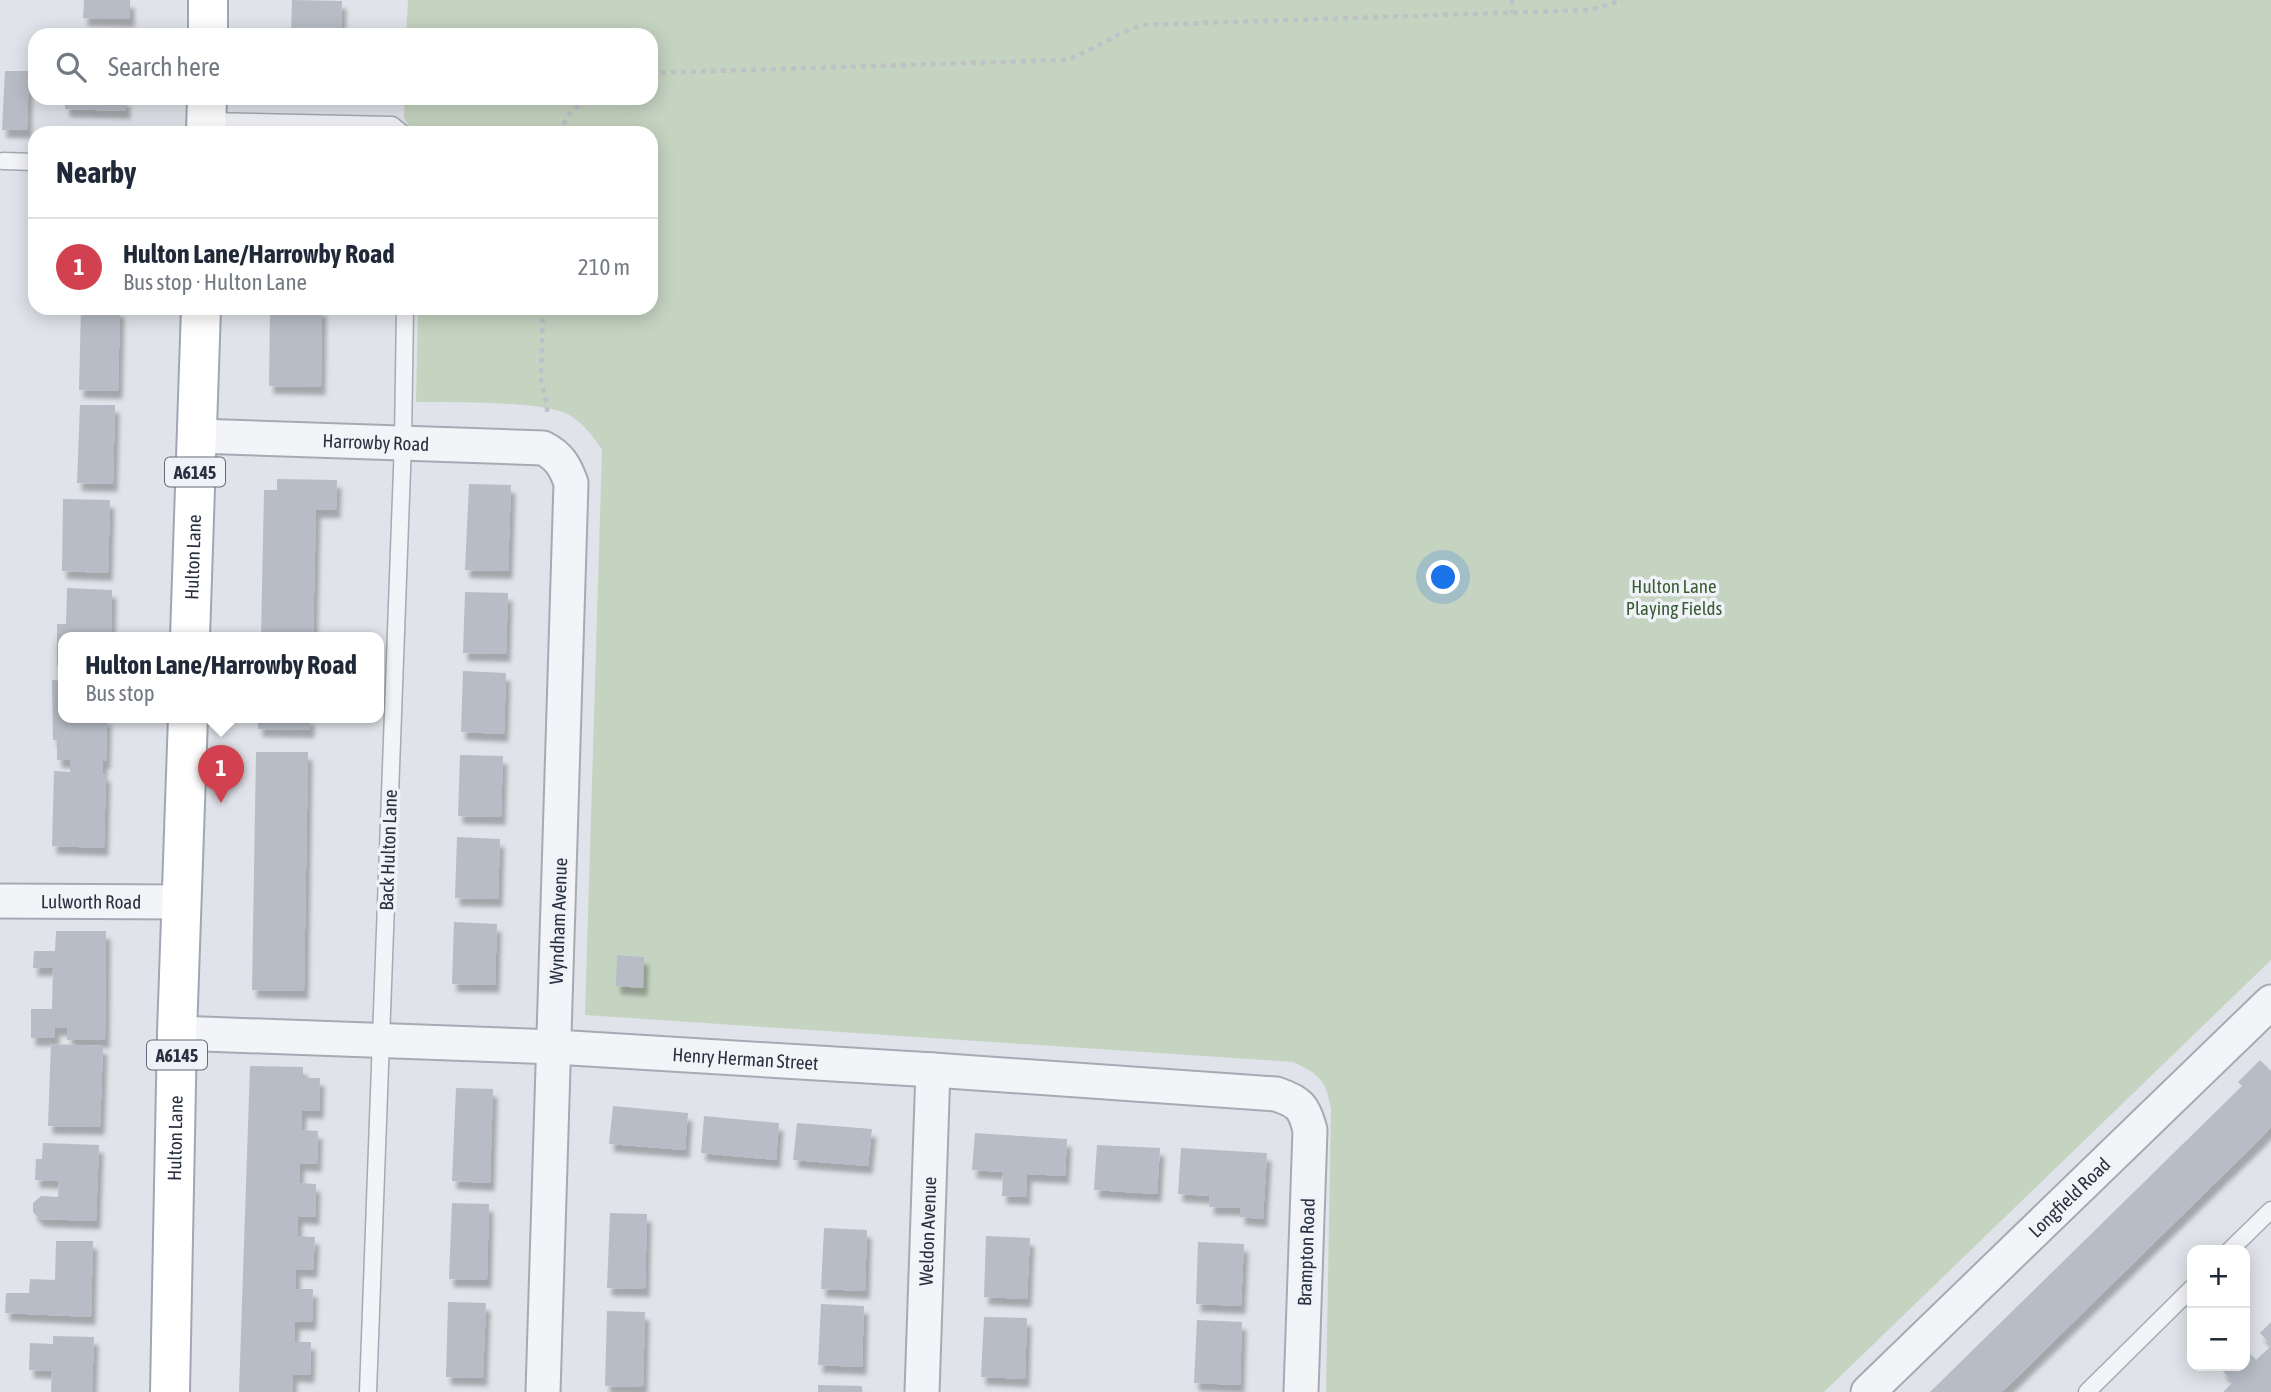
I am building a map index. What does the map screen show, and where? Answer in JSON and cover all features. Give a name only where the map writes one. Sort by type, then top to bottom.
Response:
[{"type":"main road","points":[[208,0],[208,28]]},
{"type":"main road","name":"Hulton Lane","points":[[190,632],[201,315]]},
{"type":"main road","name":"Hulton Lane","points":[[170,1392],[177,1033],[188,723]]},
{"type":"street","name":"Harrowby Road","points":[[197,436],[403,442],[549,451]]},
{"type":"street","name":"Wyndham Avenue","points":[[543,1392],[571,483],[565,466],[549,451]]},
{"type":"street","name":"Lulworth Road","points":[[0,901],[182,902]]},
{"type":"street","name":"Longfield Road","points":[[1868,1392],[2268,1009]]},
{"type":"street","name":"Henry Herman Street","points":[[177,1033],[555,1047],[1276,1094],[1294,1100],[1305,1113]]},
{"type":"street","name":"Weldon Avenue","points":[[922,1392],[933,1070]]},
{"type":"street","name":"Brampton Road","points":[[1301,1392],[1310,1130],[1305,1113]]},
{"type":"lane","points":[[207,117],[393,126]]},
{"type":"lane","points":[[3,161],[28,162]]},
{"type":"lane","name":"Back Hulton Lane","points":[[368,1392],[403,442],[405,315]]},
{"type":"lane","points":[[2235,1245],[2271,1210]]},
{"type":"lane","points":[[2087,1392],[2187,1293]]},
{"type":"path","points":[[1512,0],[1512,13]]},
{"type":"path","points":[[658,74],[1065,60],[1083,54],[1122,31],[1143,25],[1591,10],[1622,0]]},
{"type":"path","points":[[562,126],[579,105]]},
{"type":"path","points":[[542,315],[541,380],[547,405],[549,451]]},
{"type":"green space","name":"Hulton Lane Playing Fields","points":[[408,0],[2271,0],[2271,960],[1824,1392],[1326,1392],[1331,1109],[1324,1085],[1309,1070],[1293,1062],[585,1015],[602,450],[579,422],[556,410],[518,405],[416,402],[418,315],[658,315],[658,126],[409,126],[404,118],[405,105],[658,105],[658,28],[406,28]]},
{"type":"building","points":[[84,0],[130,0],[130,19],[83,18]]},
{"type":"building","points":[[292,0],[342,1],[341,28],[291,28]]},
{"type":"building","points":[[5,71],[28,71],[27,130],[2,130]]},
{"type":"building","points":[[65,105],[126,105],[126,111],[65,109]]},
{"type":"building","points":[[81,315],[120,315],[118,391],[79,390]]},
{"type":"building","points":[[270,315],[322,315],[321,387],[269,386]]},
{"type":"building","points":[[80,405],[115,405],[113,484],[77,483]]},
{"type":"building","points":[[277,479],[337,480],[336,510],[316,510],[313,632],[261,632],[264,490],[277,490]]},
{"type":"building","points":[[469,484],[511,485],[508,571],[465,570]]},
{"type":"building","points":[[63,499],[110,500],[108,573],[62,571]]},
{"type":"building","points":[[67,588],[112,590],[111,632],[58,632],[57,665],[57,624],[66,624]]},
{"type":"building","points":[[465,592],[508,593],[506,654],[463,653]]},
{"type":"building","points":[[463,671],[506,673],[504,734],[461,732]]},
{"type":"building","points":[[52,680],[58,680],[58,723],[107,723],[106,761],[103,761],[102,774],[106,774],[104,848],[52,846],[54,771],[70,772],[70,760],[57,760],[57,740],[53,740]]},
{"type":"building","points":[[258,723],[310,723],[310,730],[258,729]]},
{"type":"building","points":[[256,752],[308,752],[304,991],[252,990]]},
{"type":"building","points":[[460,755],[503,756],[501,817],[458,816]]},
{"type":"building","points":[[457,837],[500,839],[498,899],[455,898]]},
{"type":"building","points":[[454,922],[497,924],[495,985],[452,984]]},
{"type":"building","points":[[56,931],[106,931],[105,1040],[67,1040],[67,1028],[55,1028],[55,1038],[31,1038],[31,1009],[52,1009],[53,968],[33,968],[34,951],[55,951]]},
{"type":"building","points":[[617,955],[644,957],[643,988],[616,986]]},
{"type":"building","points":[[51,1044],[103,1046],[100,1127],[48,1126]]},
{"type":"building","points":[[2260,1060],[2271,1071],[2271,1127],[2260,1139],[2002,1392],[1930,1392],[2242,1086],[2238,1082]]},
{"type":"building","points":[[250,1066],[303,1067],[303,1078],[320,1078],[319,1111],[302,1110],[301,1130],[318,1131],[317,1164],[300,1163],[299,1183],[316,1184],[315,1217],[298,1216],[297,1236],[315,1237],[313,1270],[296,1269],[296,1289],[313,1289],[312,1322],[295,1322],[294,1342],[311,1342],[310,1375],[293,1374],[292,1392],[239,1392]]},
{"type":"building","points":[[456,1088],[493,1089],[490,1183],[452,1181]]},
{"type":"building","points":[[613,1106],[688,1113],[685,1150],[609,1144]]},
{"type":"building","points":[[704,1116],[779,1123],[776,1160],[701,1153]]},
{"type":"building","points":[[797,1123],[872,1129],[868,1166],[793,1160]]},
{"type":"building","points":[[975,1133],[1067,1139],[1065,1176],[1027,1174],[1026,1197],[1002,1196],[1003,1172],[972,1170]]},
{"type":"building","points":[[43,1143],[99,1145],[96,1221],[40,1219],[33,1212],[33,1203],[41,1196],[58,1197],[59,1181],[35,1180],[36,1159],[42,1159]]},
{"type":"building","points":[[1097,1145],[1160,1148],[1157,1194],[1094,1190]]},
{"type":"building","points":[[1181,1148],[1267,1153],[1263,1219],[1240,1217],[1241,1208],[1209,1207],[1210,1196],[1178,1194]]},
{"type":"building","points":[[452,1203],[489,1204],[487,1280],[449,1279]]},
{"type":"building","points":[[610,1213],[647,1214],[645,1289],[607,1288]]},
{"type":"building","points":[[824,1228],[867,1230],[865,1291],[821,1289]]},
{"type":"building","points":[[986,1236],[1030,1238],[1027,1299],[984,1297]]},
{"type":"building","points":[[56,1241],[93,1241],[91,1317],[5,1313],[6,1293],[29,1293],[30,1279],[55,1280]]},
{"type":"building","points":[[1198,1242],[1244,1244],[1241,1306],[1196,1304]]},
{"type":"building","points":[[448,1302],[486,1303],[483,1378],[446,1377]]},
{"type":"building","points":[[821,1304],[864,1306],[862,1367],[818,1365]]},
{"type":"building","points":[[607,1311],[645,1312],[643,1387],[605,1386]]},
{"type":"building","points":[[984,1317],[1027,1318],[1025,1379],[981,1377]]},
{"type":"building","points":[[1197,1320],[1242,1322],[1240,1385],[1194,1383]]},
{"type":"building","points":[[2271,1322],[2271,1345],[2260,1333]]},
{"type":"building","points":[[53,1336],[94,1337],[92,1392],[51,1392],[52,1371],[29,1370],[30,1343],[53,1344]]},
{"type":"building","points":[[2271,1346],[2271,1392],[2223,1392],[2233,1382],[2223,1371],[2250,1371],[2250,1353],[2256,1360]]},
{"type":"building","points":[[818,1385],[862,1386],[862,1392],[818,1392]]},
{"type":"place","name":"Hulton Lane/Harrowby Road","points":[[221,803]]}]
